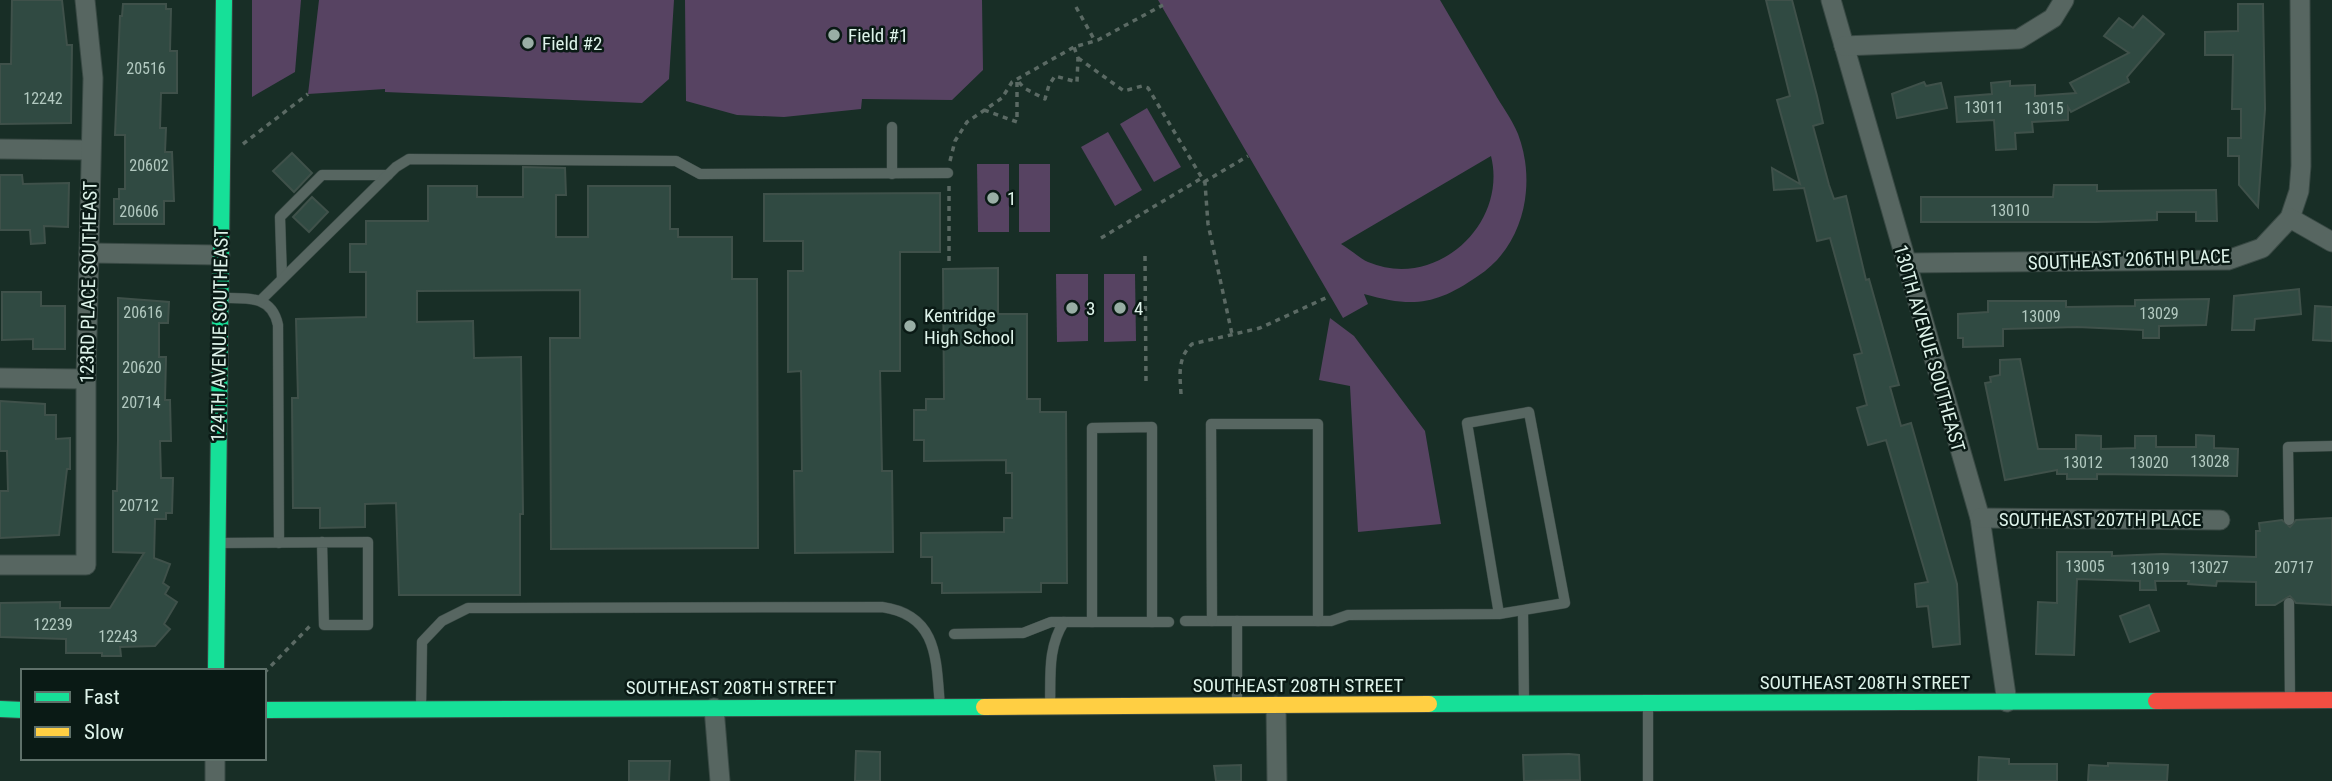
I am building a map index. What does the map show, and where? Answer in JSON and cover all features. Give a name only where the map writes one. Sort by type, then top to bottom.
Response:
[{"type":"main road","name":"124TH AVENUE SOUTHEAST","points":[[216,669],[224,0]]},
{"type":"main road","name":"SOUTHEAST 208TH STREET","points":[[266,710],[2332,700]]},
{"type":"main road","points":[[0,709],[21,710]]},
{"type":"street","name":"123RD PLACE SOUTHEAST","points":[[0,565],[86,565],[86,379],[93,78],[85,0]]},
{"type":"street","name":"130TH AVENUE SOUTHEAST","points":[[1831,0],[1980,518],[2007,702]]},
{"type":"street","points":[[1844,46],[2019,38],[2053,18],[2064,0]]},
{"type":"street","points":[[2300,0],[2301,166],[2299,191],[2290,218],[2332,242]]},
{"type":"street","points":[[0,149],[90,150]]},
{"type":"street","name":"SOUTHEAST 206TH PLACE","points":[[1906,263],[2228,260],[2262,248],[2290,218]]},
{"type":"street","points":[[89,253],[219,254]]},
{"type":"street","points":[[0,378],[86,379]]},
{"type":"street","name":"SOUTHEAST 207TH PLACE","points":[[1980,518],[2220,520]]},
{"type":"street","points":[[1276,706],[1277,781]]},
{"type":"street","points":[[714,708],[720,781]]},
{"type":"street","points":[[215,760],[215,781]]},
{"type":"lane","points":[[892,127],[892,173]]},
{"type":"lane","points":[[260,301],[388,175],[409,159],[676,161],[700,174],[948,173]]},
{"type":"lane","points":[[282,279],[280,217],[323,175],[388,175]]},
{"type":"lane","points":[[219,298],[260,301],[276,313],[279,543]]},
{"type":"lane","points":[[1185,621],[1318,621],[1348,615],[1499,614],[1565,603],[1529,412],[1467,423],[1499,614]]},
{"type":"lane","points":[[1212,621],[1211,424],[1318,424],[1318,621]]},
{"type":"lane","points":[[1092,622],[1092,428],[1152,427],[1152,622]]},
{"type":"lane","points":[[2289,520],[2288,447],[2332,446]]},
{"type":"lane","points":[[217,543],[279,543],[322,542],[368,542],[368,625],[324,625],[322,542]]},
{"type":"lane","points":[[2289,603],[2290,700]]},
{"type":"lane","points":[[421,709],[422,642],[442,621],[468,608],[896,609],[910,614],[932,640],[940,707]]},
{"type":"lane","points":[[1523,612],[1524,705]]},
{"type":"lane","points":[[1237,621],[1237,706]]},
{"type":"lane","points":[[1051,707],[1051,650],[1054,636],[1063,622]]},
{"type":"lane","points":[[954,634],[1023,633],[1045,623],[1169,622]]},
{"type":"lane","points":[[1648,704],[1648,781]]},
{"type":"path","points":[[949,262],[948,173],[955,141],[967,122],[1002,98],[1017,80],[1074,47],[1095,41],[1163,5]]},
{"type":"path","points":[[1076,7],[1095,41]]},
{"type":"path","points":[[1017,80],[1024,88],[1045,99],[1055,76],[1077,82],[1078,58],[1074,47]]},
{"type":"path","points":[[1078,58],[1124,91],[1142,86],[1148,88],[1203,180],[1208,224],[1232,334]]},
{"type":"path","points":[[984,110],[1017,122],[1017,80]]},
{"type":"path","points":[[221,149],[238,148],[308,94]]},
{"type":"path","points":[[1101,238],[1248,156]]},
{"type":"path","points":[[1145,256],[1146,383]]},
{"type":"path","points":[[1181,394],[1180,367],[1187,349],[1199,340],[1275,323],[1330,296]]},
{"type":"path","points":[[266,671],[324,612]]},
{"type":"shaded area","points":[[252,0],[301,0],[295,72],[252,97]]},
{"type":"shaded area","name":"Field #2","points":[[319,0],[674,0],[669,79],[642,103],[385,92],[385,89],[308,94]]},
{"type":"shaded area","name":"Field #1","points":[[685,0],[982,0],[983,70],[952,100],[862,99],[861,109],[784,117],[737,115],[686,101]]},
{"type":"shaded area","points":[[1158,0],[1440,0],[1510,118],[1524,153],[1526,193],[1516,231],[1494,263],[1463,286],[1424,301],[1397,301],[1364,294],[1368,304],[1343,318]],"holes":[[[1491,156],[1493,181],[1489,205],[1477,227],[1461,245],[1441,259],[1418,267],[1394,269],[1368,262],[1341,244]]]},
{"type":"shaded area","points":[[1147,108],[1181,167],[1154,182],[1120,124]]},
{"type":"shaded area","points":[[1108,132],[1142,190],[1115,206],[1081,147]]},
{"type":"shaded area","name":"1","points":[[977,164],[1009,164],[1009,232],[978,232]]},
{"type":"shaded area","points":[[1019,164],[1050,164],[1050,232],[1019,232]]},
{"type":"shaded area","name":"3","points":[[1056,274],[1088,274],[1088,341],[1057,342]]},
{"type":"shaded area","name":"4","points":[[1104,274],[1135,274],[1136,341],[1104,342]]},
{"type":"shaded area","points":[[1330,318],[1354,336],[1425,431],[1441,524],[1358,532],[1350,386],[1319,380]]},
{"type":"building","points":[[12,0],[62,0],[67,45],[72,45],[71,123],[0,124],[0,64],[11,64]]},
{"type":"building","points":[[1766,0],[1792,0],[1823,123],[1813,126],[1829,185],[1834,199],[1846,196],[1866,280],[1869,279],[1899,385],[1890,387],[1901,426],[1911,423],[1957,584],[1960,644],[1933,647],[1928,606],[1917,607],[1915,584],[1928,582],[1886,440],[1868,445],[1857,408],[1867,405],[1854,355],[1862,353],[1830,238],[1817,241],[1804,188],[1774,190],[1772,168],[1800,184],[1777,100],[1790,96]]},
{"type":"building","points":[[123,4],[166,4],[166,9],[171,9],[170,51],[177,51],[177,93],[161,93],[160,128],[166,128],[165,152],[172,152],[174,201],[164,201],[164,224],[114,224],[114,199],[119,199],[119,189],[125,189],[125,135],[115,135],[120,16]]},
{"type":"building","points":[[2238,4],[2263,4],[2265,109],[2258,207],[2239,185],[2239,156],[2228,156],[2228,138],[2241,138],[2241,109],[2232,109],[2233,55],[2205,55],[2205,32],[2238,31]]},
{"type":"building","points":[[2143,16],[2164,34],[2127,77],[2129,82],[2071,112],[2068,107],[2068,120],[2032,122],[2033,132],[2015,133],[2016,149],[1996,150],[1994,120],[1957,122],[1955,97],[1992,94],[1991,83],[2010,81],[2010,86],[2035,85],[2035,96],[2076,93],[2070,83],[2129,53],[2104,36],[2119,18],[2133,28]]},
{"type":"building","points":[[1924,82],[1926,86],[1941,83],[1947,108],[1897,118],[1892,94]]},
{"type":"building","points":[[292,153],[312,173],[294,192],[273,171]]},
{"type":"building","points":[[523,167],[565,168],[566,195],[556,195],[556,237],[588,237],[588,186],[670,186],[670,229],[678,229],[678,237],[732,237],[732,279],[757,279],[758,548],[551,549],[550,338],[580,338],[580,290],[417,291],[417,322],[473,321],[474,358],[521,357],[523,514],[520,514],[520,595],[399,595],[396,503],[365,504],[365,527],[320,528],[320,508],[293,508],[292,398],[298,398],[296,319],[366,317],[366,272],[350,272],[350,244],[366,244],[366,221],[428,221],[428,186],[477,186],[477,197],[523,197]]},
{"type":"building","points":[[0,175],[22,175],[23,184],[69,183],[68,227],[44,226],[45,243],[31,244],[30,230],[0,230]]},
{"type":"building","points":[[2054,185],[2097,185],[2097,191],[2216,190],[2217,221],[2196,221],[2196,212],[2157,212],[2157,220],[1921,222],[1921,197],[2053,197]]},
{"type":"building","points":[[940,193],[940,252],[900,252],[900,371],[880,371],[882,471],[892,471],[893,552],[795,553],[794,471],[802,471],[801,371],[788,372],[788,271],[803,271],[803,241],[764,241],[764,194]]},
{"type":"building","points":[[312,197],[328,212],[309,232],[293,217]]},
{"type":"building","points":[[998,268],[998,314],[1027,314],[1027,399],[1040,399],[1040,412],[1066,412],[1067,583],[1041,583],[1041,592],[942,593],[942,583],[932,583],[932,557],[921,557],[921,533],[1004,532],[1004,518],[1012,518],[1012,473],[1006,473],[1006,460],[924,461],[924,440],[914,440],[914,410],[926,410],[926,399],[944,399],[943,269]]},
{"type":"building","points":[[2299,289],[2301,314],[2255,319],[2254,330],[2232,330],[2234,296]]},
{"type":"building","points":[[2,292],[41,292],[41,306],[65,306],[65,349],[33,349],[33,339],[2,340]]},
{"type":"building","points":[[118,298],[169,302],[168,323],[159,323],[159,357],[166,357],[165,400],[170,400],[171,441],[160,441],[161,478],[173,478],[172,513],[166,513],[166,519],[155,519],[154,558],[170,564],[163,583],[169,587],[165,594],[177,602],[164,624],[170,629],[155,646],[120,647],[121,656],[66,653],[66,639],[0,637],[0,603],[60,602],[60,608],[110,608],[144,553],[113,552],[113,491],[117,491]]},
{"type":"building","points":[[2209,299],[2206,325],[2159,326],[2159,338],[2143,338],[2143,330],[2077,327],[2003,329],[2003,346],[1963,347],[1963,338],[1958,338],[1958,314],[1988,312],[1988,301],[2066,301],[2066,307],[2135,306],[2135,300]]},
{"type":"building","points":[[2315,306],[2332,307],[2332,341],[2313,340]]},
{"type":"building","points":[[2020,359],[2038,449],[2076,449],[2076,435],[2101,436],[2101,449],[2135,448],[2135,436],[2156,436],[2156,447],[2196,447],[2196,435],[2214,436],[2214,448],[2238,449],[2237,476],[2097,474],[2097,479],[2067,479],[2067,474],[2057,474],[2057,470],[2005,480],[1985,383],[1991,382],[1990,377],[2000,375],[2000,360]]},
{"type":"building","points":[[0,401],[45,404],[45,415],[56,415],[56,439],[70,438],[70,469],[67,469],[59,535],[0,538],[0,491],[8,491],[7,451],[0,451]]},
{"type":"building","points":[[2332,518],[2332,605],[2296,603],[2290,596],[2275,605],[2256,605],[2256,582],[2217,581],[2216,586],[2188,584],[2189,581],[2155,581],[2156,590],[2140,590],[2140,581],[2077,579],[2074,655],[2036,654],[2038,602],[2057,603],[2057,552],[2112,552],[2112,556],[2162,554],[2256,557],[2256,531],[2260,531],[2259,523],[2282,520],[2290,527],[2296,520]]},
{"type":"building","points":[[2149,605],[2159,631],[2130,642],[2120,616]]},
{"type":"building","points":[[856,751],[880,752],[880,781],[855,781]]},
{"type":"building","points":[[1523,755],[1579,755],[1580,780],[1524,781]]},
{"type":"building","points":[[1979,757],[2009,759],[2009,764],[2057,764],[2057,781],[1978,781]]},
{"type":"building","points":[[629,761],[670,761],[669,781],[629,781]]},
{"type":"building","points":[[2108,763],[2168,765],[2167,781],[2088,781],[2089,765],[2108,766]]},
{"type":"building","points":[[1241,765],[1241,781],[1216,781],[1214,766]]},
{"type":"traffic: fast","points":[[216,669],[224,0]]},
{"type":"traffic: fast","points":[[1429,704],[2156,701]]},
{"type":"traffic: fast","points":[[266,710],[984,707]]},
{"type":"traffic: fast","points":[[0,709],[21,710]]},
{"type":"traffic: slow","points":[[984,707],[1429,704]]},
{"type":"traffic: jam","points":[[2156,701],[2332,700]]},
{"type":"place","name":"Field #1","points":[[834,35]]},
{"type":"place","name":"Field #2","points":[[528,43]]},
{"type":"place","name":"1","points":[[993,198]]},
{"type":"place","name":"3","points":[[1072,308]]},
{"type":"place","name":"4","points":[[1120,308]]},
{"type":"place","name":"Kentridge High School","points":[[910,326]]}]
